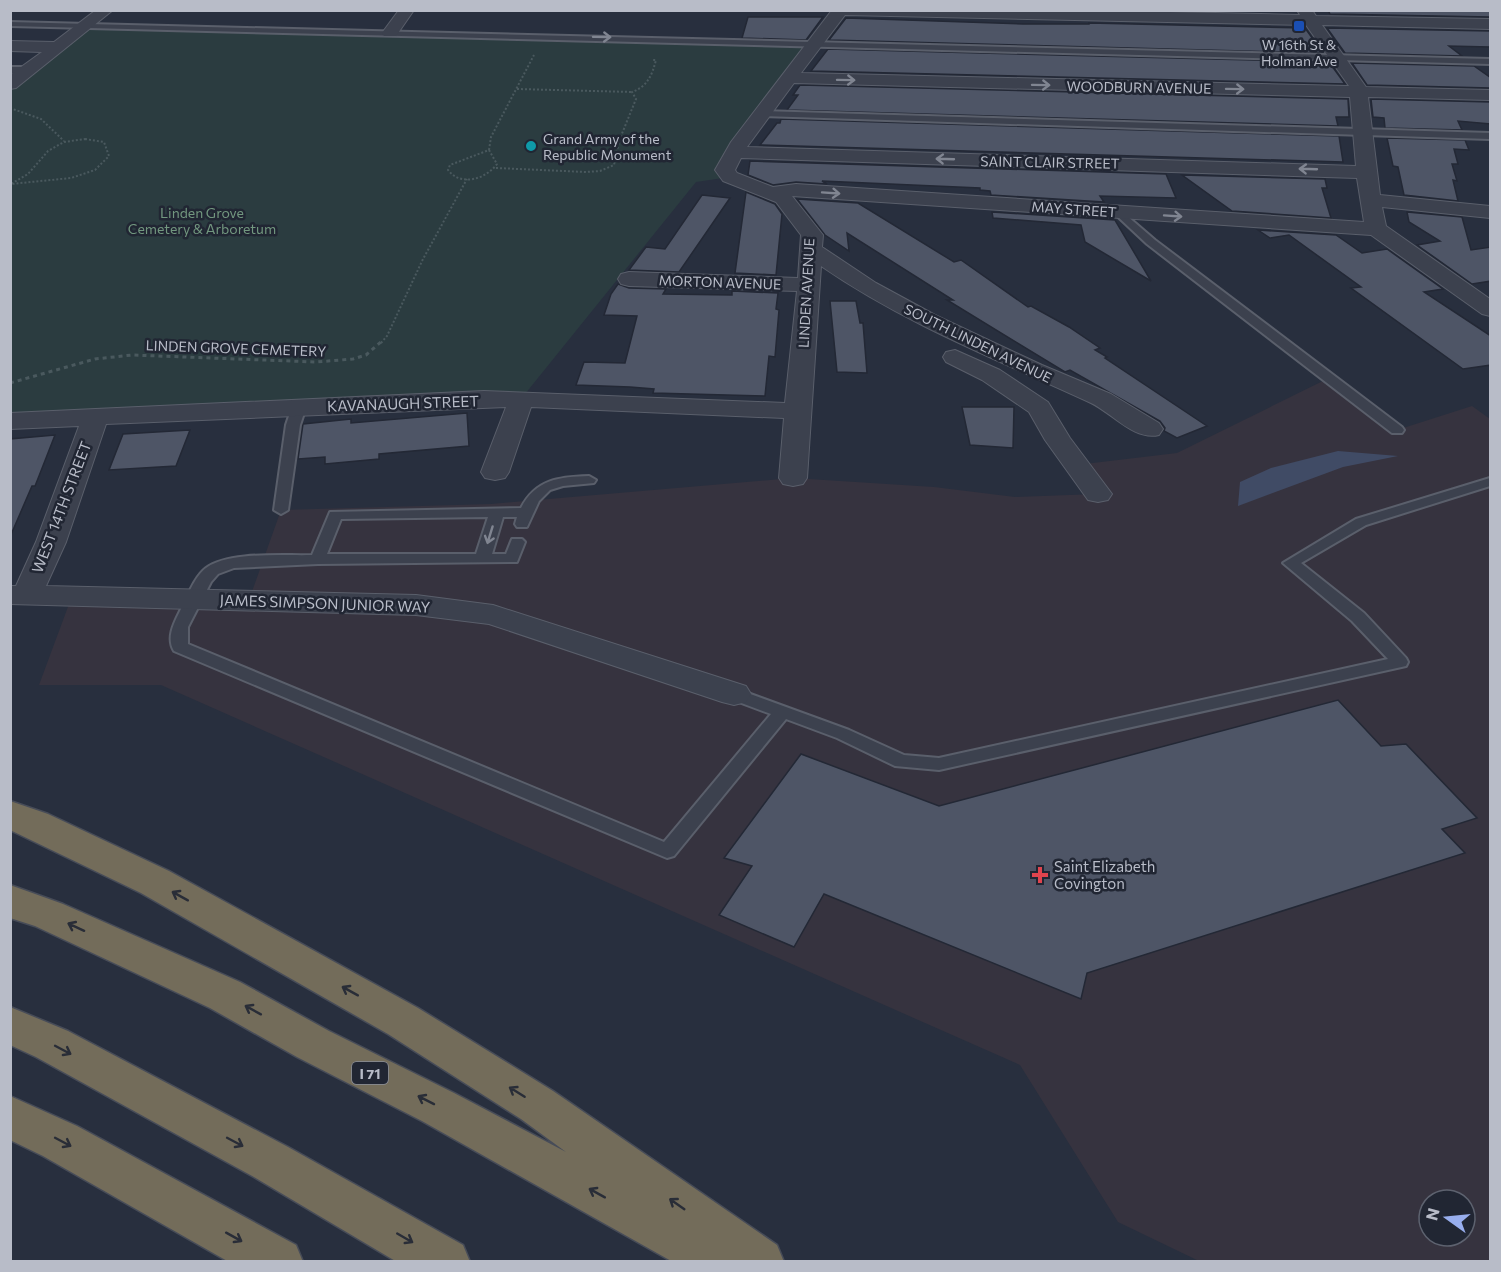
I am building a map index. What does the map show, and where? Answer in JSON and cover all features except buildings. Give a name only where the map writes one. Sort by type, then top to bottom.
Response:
[{"type":"highway","points":[[10,815],[35,824],[155,882],[403,1021],[537,1105],[759,1262]]},
{"type":"highway","name":"I 71","points":[[10,901],[49,915],[225,995],[313,1044],[438,1107],[722,1262]]},
{"type":"highway","points":[[10,1025],[52,1044],[261,1156],[446,1262]]},
{"type":"highway","points":[[10,1117],[60,1141],[278,1262]]},
{"type":"street","points":[[10,84],[106,10]]},
{"type":"street","points":[[390,33],[407,10]]},
{"type":"street","points":[[734,152],[840,10]]},
{"type":"street","points":[[845,10],[1308,15],[1491,24]]},
{"type":"street","points":[[1308,15],[1358,87],[1366,173],[1376,229],[1491,309]]},
{"type":"street","points":[[10,46],[58,47]]},
{"type":"street","name":"WOODBURN AVENUE","points":[[787,78],[1491,95]]},
{"type":"street","name":"SAINT CLAIR STREET","points":[[734,152],[1332,170],[1366,173]]},
{"type":"street","name":"LINDEN AVENUE","points":[[734,152],[725,170],[730,177],[783,198],[812,235],[801,386],[796,411],[793,478]]},
{"type":"street","name":"MAY STREET","points":[[773,194],[796,190],[1376,229]]},
{"type":"street","points":[[1370,200],[1491,212]]},
{"type":"street","name":"SOUTH LINDEN AVENUE","points":[[811,249],[867,288],[1033,370],[1102,399],[1150,429]]},
{"type":"street","name":"MORTON AVENUE","points":[[629,279],[810,285]]},
{"type":"street","points":[[867,288],[867,299],[894,325],[921,341],[991,375],[1039,407],[1058,440],[1098,494]]},
{"type":"street","points":[[495,472],[521,399]]},
{"type":"street","name":"KAVANAUGH STREET","points":[[10,421],[521,399],[796,411]]},
{"type":"street","name":"WEST 14TH STREET","points":[[18,595],[51,542],[95,418]]},
{"type":"street","name":"JAMES SIMPSON JUNIOR WAY","points":[[18,595],[416,605],[493,615],[734,694]]},
{"type":"lane","points":[[10,24],[1491,62]]},
{"type":"lane","points":[[10,70],[29,70]]},
{"type":"lane","points":[[762,114],[1361,130],[1401,134],[1491,136]]},
{"type":"lane","points":[[1119,212],[1151,242],[1397,430]]},
{"type":"lane","points":[[281,510],[293,425],[298,407]]},
{"type":"lane","points":[[318,559],[335,514],[497,512],[524,518],[535,494],[544,486],[557,480],[589,480]]},
{"type":"lane","points":[[734,694],[843,734],[901,761],[939,764],[1400,662],[1358,617],[1291,563],[1360,522],[1491,482]]},
{"type":"lane","points":[[483,558],[497,512]]},
{"type":"lane","points":[[517,542],[512,559],[318,559],[232,563],[212,571],[194,598],[180,627],[180,647],[667,851],[782,712]]},
{"type":"path","points":[[496,168],[489,150],[491,137],[544,36]]},
{"type":"path","points":[[533,57],[544,57]]},
{"type":"path","points":[[517,89],[632,93],[646,86],[650,80],[656,60],[648,58]]},
{"type":"path","points":[[489,150],[450,165],[448,170],[450,174],[457,178],[467,179],[484,176],[496,168],[600,171],[614,165],[619,141],[636,99],[632,93]]},
{"type":"path","points":[[10,108],[39,116],[50,124],[64,142]]},
{"type":"path","points":[[85,139],[104,142],[108,156],[95,170],[71,178],[10,184],[28,174],[48,151],[64,142],[85,139]]},
{"type":"path","name":"LINDEN GROVE CEMETERY","points":[[10,383],[95,359],[132,355],[316,362],[353,359],[366,355],[377,348],[387,336],[423,259],[467,179]]},
{"type":"shaded area","name":"Saint Elizabeth Covington","points":[[1329,378],[1397,430],[1472,406],[1490,419],[1490,1261],[1199,1261],[1118,1222],[1020,1065],[161,685],[39,685],[72,596],[249,600],[281,510],[491,504],[793,478],[934,487],[1015,497],[1097,494],[1076,465],[1177,453]]},
{"type":"green space","name":"Linden Grove Cemetery & Arboretum","points":[[87,26],[815,43],[762,114],[730,177],[696,182],[521,399],[11,421],[11,84]]},
{"type":"water","points":[[1338,451],[1398,456],[1343,467],[1238,506],[1240,482],[1271,468]]},
{"type":"place","name":"W 16th St & Holman Ave","points":[[1299,26]]},
{"type":"place","name":"Grand Army of the Republic Monument","points":[[531,146]]},
{"type":"place","name":"Saint Elizabeth Covington","points":[[1040,875]]}]
